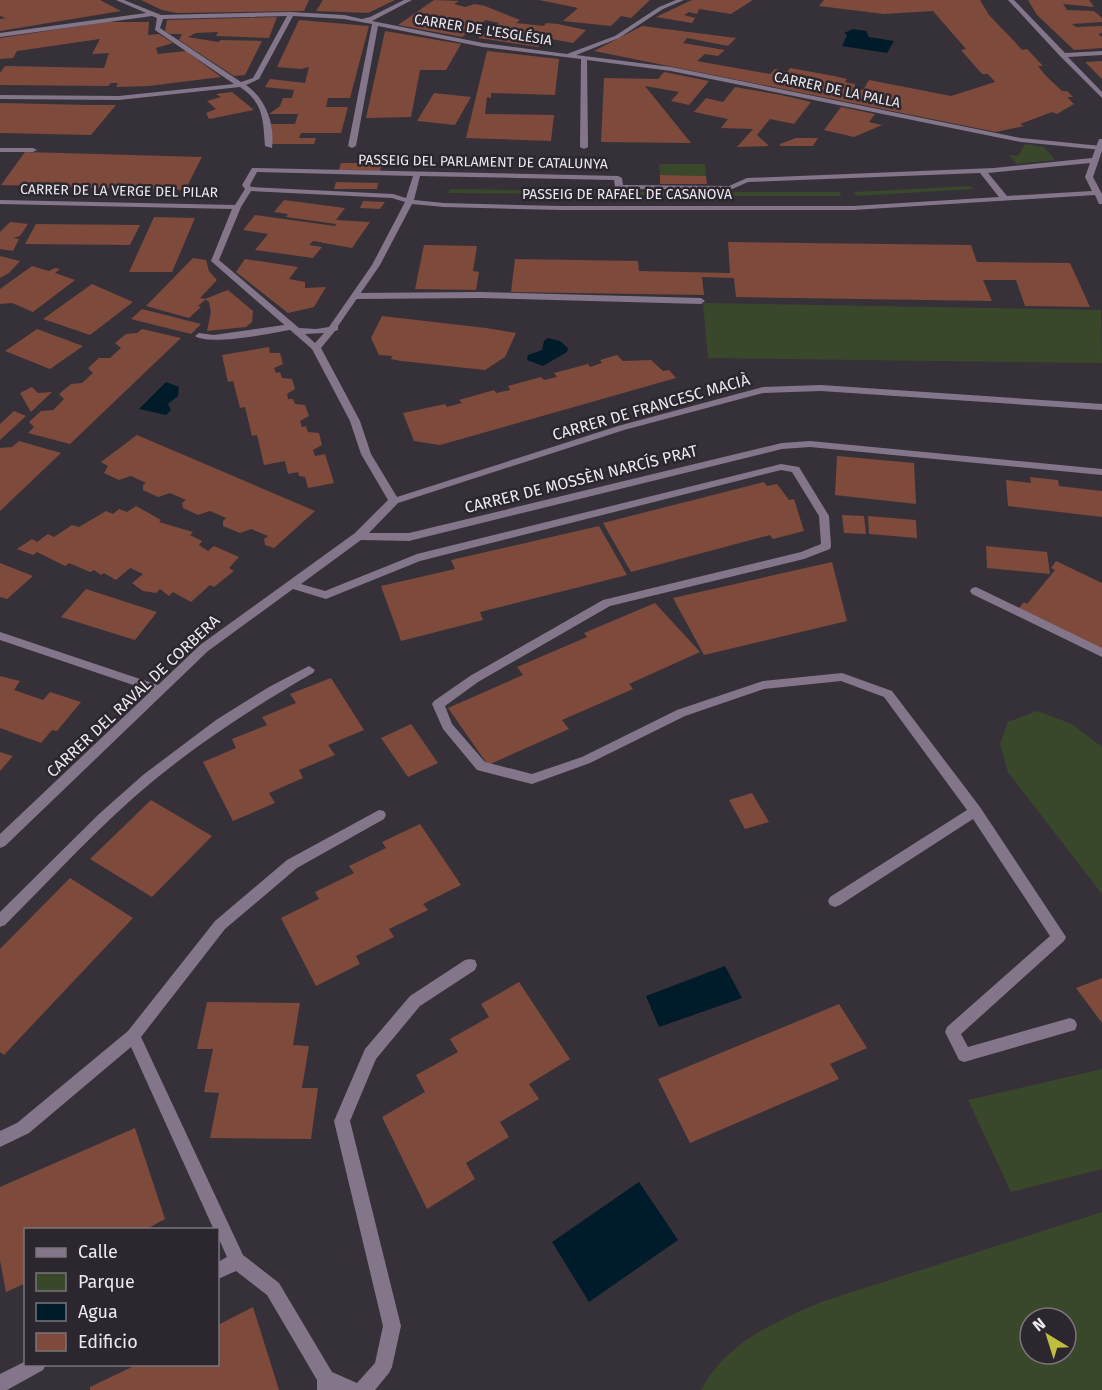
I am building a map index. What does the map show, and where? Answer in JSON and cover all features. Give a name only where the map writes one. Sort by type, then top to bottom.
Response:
[{"type":"street","points":[[119,0],[150,15]]},
{"type":"street","points":[[352,146],[373,21],[409,0]]},
{"type":"street","name":"CARRER DE L'ESGLÉSIA","points":[[150,15],[160,17],[291,14],[363,20],[483,45],[568,56],[617,37],[661,8],[681,0]]},
{"type":"street","points":[[1011,0],[1102,96]]},
{"type":"street","points":[[0,97],[120,98],[240,85],[256,79],[291,14]]},
{"type":"street","points":[[0,35],[150,15]]},
{"type":"street","points":[[160,17],[157,29],[250,91],[266,113],[269,146]]},
{"type":"street","points":[[1062,55],[1102,53]]},
{"type":"street","name":"CARRER DE LA PALLA","points":[[568,56],[671,69],[1022,140],[1101,145]]},
{"type":"street","points":[[584,58],[584,147]]},
{"type":"street","points":[[1101,145],[1089,177],[1102,202]]},
{"type":"street","points":[[0,150],[33,150]]},
{"type":"street","name":"PASSEIG DEL PARLAMENT DE CATALUNYA","points":[[249,189],[246,185],[255,170],[618,178],[619,188],[730,188],[747,180],[983,171],[1096,160]]},
{"type":"street","points":[[983,171],[1006,200]]},
{"type":"street","points":[[316,348],[335,328],[411,202],[417,174]]},
{"type":"street","points":[[249,189],[237,207],[214,261],[316,348],[355,421],[366,454],[394,501]]},
{"type":"street","name":"PASSEIG DE RAFAEL DE CASANOVA","points":[[249,189],[393,196],[411,202],[561,208],[853,208],[1097,193]]},
{"type":"street","name":"CARRER DE LA VERGE DEL PILAR","points":[[0,202],[237,207]]},
{"type":"street","points":[[355,296],[481,295],[701,301]]},
{"type":"street","points":[[199,336],[214,338],[295,329],[316,332],[335,328]]},
{"type":"street","name":"CARRER DE FRANCESC MACIÀ","points":[[394,501],[643,422],[764,390],[832,388],[1102,407]]},
{"type":"street","name":"CARRER DE MOSSÈN NARCÍS PRAT","points":[[359,536],[409,537],[782,446],[810,444],[1102,472]]},
{"type":"street","points":[[292,585],[326,595],[417,558],[781,467],[795,469],[824,516],[826,546],[804,555],[607,603],[474,679],[438,704],[447,726],[481,766],[532,779],[586,760],[681,713],[763,685],[842,676],[888,694],[975,811],[1059,937],[952,1032],[964,1055],[1070,1025]]},
{"type":"street","name":"CARRER DEL RAVAL DE CORBERA","points":[[0,842],[223,632],[359,536],[394,501]]},
{"type":"street","points":[[976,591],[1102,653]]},
{"type":"street","points":[[0,636],[160,690]]},
{"type":"street","points":[[0,921],[90,832],[169,760],[249,704],[309,670]]},
{"type":"street","points":[[836,901],[975,811]]},
{"type":"street","points":[[0,1139],[23,1128],[133,1036],[220,925],[292,864],[379,815]]},
{"type":"street","points":[[363,1390],[383,1367],[392,1326],[342,1120],[370,1054],[416,1001],[470,965]]},
{"type":"street","points":[[133,1036],[237,1261],[273,1289],[326,1384],[352,1390]]},
{"type":"street","points":[[219,1270],[237,1261]]},
{"type":"street","points":[[0,1384],[35,1366]]},
{"type":"green space","points":[[1025,144],[1044,147],[1055,160],[1017,164],[1009,155],[1018,156]]},
{"type":"green space","points":[[659,164],[705,164],[706,176],[660,175]]},
{"type":"green space","points":[[971,186],[973,189],[856,196],[854,192]]},
{"type":"green space","points":[[450,189],[645,192],[645,195],[449,193]]},
{"type":"green space","points":[[659,192],[840,192],[841,196],[660,196]]},
{"type":"green space","points":[[703,303],[1101,310],[1102,363],[708,358]]},
{"type":"green space","points":[[1037,711],[1072,724],[1102,747],[1102,894],[1008,772],[1000,744],[1008,722]]},
{"type":"green space","points":[[1102,1069],[1102,1169],[1011,1192],[968,1100]]},
{"type":"green space","points":[[1102,1212],[1102,1390],[701,1390],[711,1374],[738,1347],[769,1326],[821,1302]]},
{"type":"water","points":[[853,29],[866,31],[869,37],[894,41],[887,53],[842,46],[847,35],[844,33]]},
{"type":"water","points":[[548,338],[560,341],[568,348],[567,352],[543,366],[527,360],[528,355],[542,350],[544,341]]},
{"type":"water","points":[[166,382],[179,387],[178,396],[168,404],[171,410],[166,415],[139,409]]},
{"type":"water","points":[[725,966],[742,998],[659,1027],[646,996]]},
{"type":"water","points":[[639,1182],[678,1240],[589,1302],[552,1242]]},
{"type":"building","points":[[0,0],[100,0],[121,11],[0,31],[0,19],[6,18],[0,16]]},
{"type":"building","points":[[141,0],[309,0],[304,11],[177,13],[162,10]]},
{"type":"building","points":[[323,0],[395,0],[368,13],[316,11]]},
{"type":"building","points":[[434,0],[459,1],[454,4],[465,7],[475,4],[485,6],[520,20],[516,23],[544,26],[546,23],[558,24],[586,30],[573,43],[546,38],[538,47],[478,38],[499,23],[486,20],[462,37],[398,25]]},
{"type":"building","points":[[539,0],[650,0],[631,18],[621,16],[611,26],[563,21],[578,8]]},
{"type":"building","points":[[692,0],[753,0],[731,14],[699,9],[697,14],[689,12],[684,15],[695,18],[692,23],[656,17]]},
{"type":"building","points":[[824,0],[980,0],[989,15],[1022,50],[1027,49],[1043,66],[1038,66],[1046,76],[1062,91],[1067,91],[1073,97],[1067,97],[1074,104],[1057,114],[1052,112],[1020,124],[1024,126],[996,132],[594,51],[642,26],[736,38],[728,46],[687,38],[683,43],[725,50],[718,56],[705,54],[697,61],[770,74],[775,69],[787,72],[790,68],[847,79],[845,82],[855,84],[855,89],[863,90],[869,80],[951,96],[995,82],[988,74],[982,74],[961,50],[966,49],[933,11],[884,14],[819,6]]},
{"type":"building","points":[[1028,0],[1089,0],[1094,7],[1063,4],[1067,10],[1094,11],[1102,18],[1102,22],[1072,24],[1076,27],[1102,26],[1102,33],[1098,34],[1102,37],[1102,48],[1074,50],[1037,15]]},
{"type":"building","points":[[277,17],[269,38],[216,36],[218,32],[196,33],[188,37],[218,42],[221,40],[262,41],[245,75],[234,76],[179,40],[182,34],[170,34],[165,31],[167,20]]},
{"type":"building","points":[[299,20],[369,26],[350,98],[328,98],[326,107],[348,107],[341,133],[301,133],[299,138],[316,138],[314,144],[272,144],[271,124],[295,124],[298,114],[269,114],[280,106],[283,98],[292,98],[294,90],[265,87],[270,79],[305,83],[309,67],[301,69],[277,67]]},
{"type":"building","points":[[106,22],[149,22],[148,35],[159,34],[173,43],[156,48],[158,54],[186,51],[221,77],[149,86],[116,87],[118,83],[111,83],[108,86],[0,85],[0,73],[5,66],[104,68],[109,53],[92,54],[100,39],[17,51],[13,58],[0,59],[0,38]]},
{"type":"building","points":[[385,31],[461,44],[446,70],[420,70],[411,117],[366,118]]},
{"type":"building","points":[[487,51],[559,59],[555,95],[491,93],[491,98],[487,97],[485,114],[554,115],[551,141],[466,138]]},
{"type":"building","points":[[1102,61],[1102,79],[1085,62]]},
{"type":"building","points":[[664,72],[709,81],[689,105],[671,101],[679,92],[645,86],[691,143],[601,142],[604,78],[658,79]]},
{"type":"building","points":[[735,87],[811,102],[794,124],[770,119],[757,135],[769,146],[737,147],[753,129],[721,128],[728,119],[694,112],[706,98],[723,102]]},
{"type":"building","points":[[232,92],[254,110],[209,119],[206,113],[216,109],[207,101],[221,97],[216,94]]},
{"type":"building","points":[[434,93],[471,97],[455,125],[417,121]]},
{"type":"building","points":[[0,103],[116,105],[91,135],[0,133]]},
{"type":"building","points":[[841,107],[875,114],[869,122],[882,125],[854,137],[824,130]]},
{"type":"building","points":[[796,138],[818,138],[813,146],[780,146]]},
{"type":"building","points":[[25,152],[202,157],[185,190],[1,185]]},
{"type":"building","points":[[341,163],[382,163],[380,171],[339,170]]},
{"type":"building","points":[[660,175],[706,176],[707,184],[660,184]]},
{"type":"building","points":[[336,182],[378,183],[377,189],[334,189]]},
{"type":"building","points":[[284,200],[345,208],[336,220],[370,222],[352,248],[313,241],[309,245],[322,247],[313,258],[255,250],[268,234],[243,230],[255,215],[335,226],[336,224],[286,217],[288,214],[274,212]]},
{"type":"building","points":[[363,201],[385,202],[380,209],[360,208]]},
{"type":"building","points":[[154,217],[195,218],[172,272],[129,272]]},
{"type":"building","points":[[10,222],[28,224],[20,236],[13,238],[19,239],[13,251],[0,249],[0,232]]},
{"type":"building","points":[[36,224],[140,225],[130,245],[25,244]]},
{"type":"building","points":[[728,242],[971,245],[977,262],[1070,263],[1090,307],[1025,306],[1016,280],[983,280],[992,301],[736,297],[734,278],[702,277],[704,295],[511,292],[515,259],[638,261],[639,271],[730,273]]},
{"type":"building","points":[[424,245],[477,246],[473,271],[479,272],[476,290],[415,289]]},
{"type":"building","points":[[0,256],[20,261],[9,273],[0,278]]},
{"type":"building","points":[[193,258],[206,260],[209,271],[217,280],[200,298],[206,299],[198,306],[201,307],[189,318],[146,306]]},
{"type":"building","points":[[245,259],[298,267],[289,279],[305,282],[305,288],[326,287],[314,307],[288,313],[236,272]]},
{"type":"building","points":[[32,266],[49,271],[55,268],[60,269],[55,273],[75,280],[33,312],[12,303],[0,304],[0,289]]},
{"type":"building","points":[[92,284],[133,302],[90,335],[43,319]]},
{"type":"building","points":[[228,290],[253,311],[252,322],[246,327],[207,331],[211,312],[209,302],[205,299]]},
{"type":"building","points":[[142,309],[201,324],[191,334],[131,319]]},
{"type":"building","points":[[382,316],[516,333],[505,357],[485,370],[401,361],[391,359],[392,356],[379,355],[371,338]]},
{"type":"building","points":[[37,329],[83,346],[50,369],[5,351]]},
{"type":"building","points":[[142,329],[181,338],[70,444],[28,433],[34,427],[29,422],[41,411],[53,410],[64,399],[59,394],[71,384],[82,383],[93,373],[88,368],[99,358],[110,358],[121,348],[115,343],[126,334],[137,333]]},
{"type":"building","points":[[269,347],[270,353],[280,353],[283,364],[274,368],[276,373],[280,372],[282,378],[292,379],[295,389],[287,394],[288,399],[293,399],[295,404],[305,405],[309,416],[300,421],[302,427],[306,426],[308,432],[319,433],[322,445],[313,450],[315,456],[325,454],[334,483],[308,488],[305,477],[299,476],[298,472],[288,474],[285,461],[264,465],[257,435],[252,436],[245,407],[240,408],[233,381],[228,382],[222,355]]},
{"type":"building","points":[[617,355],[623,361],[651,360],[663,371],[669,370],[676,378],[440,445],[414,441],[403,413],[445,404],[447,407],[462,403],[459,400],[494,390],[496,393],[510,390],[508,386],[541,377],[544,380],[557,377],[554,373],[588,364],[590,367],[602,363],[600,360]]},
{"type":"building","points":[[32,387],[38,393],[52,392],[31,412],[20,393]]},
{"type":"building","points":[[14,411],[26,416],[0,440],[0,424]]},
{"type":"building","points":[[137,435],[315,511],[274,548],[265,545],[264,539],[268,536],[251,529],[240,533],[223,526],[226,518],[210,511],[198,515],[183,508],[182,503],[186,500],[170,493],[158,497],[143,490],[143,485],[146,483],[131,476],[119,480],[104,473],[108,466],[101,462]]},
{"type":"building","points":[[19,441],[61,453],[0,511],[0,448],[12,447]]},
{"type":"building","points":[[837,456],[914,463],[916,504],[835,495]]},
{"type":"building","points":[[1030,477],[1058,480],[1059,486],[1102,491],[1102,517],[1008,506],[1006,480],[1031,483]]},
{"type":"building","points":[[764,482],[767,486],[777,484],[789,500],[794,499],[804,531],[773,539],[770,535],[631,572],[603,523]]},
{"type":"building","points":[[136,506],[161,520],[159,522],[193,532],[190,535],[202,541],[199,545],[208,551],[214,546],[239,557],[229,568],[234,571],[214,587],[210,585],[191,602],[173,592],[169,596],[160,589],[156,593],[143,591],[132,583],[143,574],[130,568],[116,580],[104,573],[101,575],[94,570],[90,572],[69,563],[65,566],[37,552],[33,555],[17,549],[32,539],[37,542],[48,534],[54,537],[72,525],[79,527],[106,511],[113,514],[119,509],[127,512]]},
{"type":"building","points":[[842,515],[864,516],[866,534],[844,533]]},
{"type":"building","points":[[868,516],[916,520],[917,538],[869,534]]},
{"type":"building","points":[[599,526],[627,575],[480,612],[483,620],[401,641],[381,586],[455,569],[451,560]]},
{"type":"building","points":[[986,546],[1047,552],[1050,574],[987,568]]},
{"type":"building","points":[[1056,561],[1102,583],[1102,649],[1018,609],[1024,602],[1027,604],[1055,570],[1051,568]]},
{"type":"building","points":[[832,562],[847,621],[704,655],[673,598]]},
{"type":"building","points":[[0,563],[33,576],[7,599],[0,597]]},
{"type":"building","points":[[86,589],[157,612],[135,640],[61,617]]},
{"type":"building","points":[[655,603],[700,652],[629,684],[633,689],[562,720],[569,729],[488,765],[448,708],[523,675],[517,667],[587,637],[584,633]]},
{"type":"building","points":[[0,676],[20,681],[14,690],[43,700],[50,692],[81,702],[57,731],[52,730],[41,743],[0,728]]},
{"type":"building","points":[[331,678],[364,730],[328,745],[335,755],[299,770],[303,778],[269,793],[275,803],[233,821],[203,762],[236,748],[232,739],[267,725],[262,717],[296,703],[290,694]]},
{"type":"building","points":[[411,724],[438,763],[408,777],[381,738]]},
{"type":"building","points":[[0,752],[13,756],[0,771]]},
{"type":"building","points":[[752,793],[769,822],[745,829],[729,800]]},
{"type":"building","points":[[151,800],[212,836],[152,897],[90,859]]},
{"type":"building","points":[[420,824],[461,885],[423,904],[428,910],[389,929],[394,937],[356,956],[360,964],[316,986],[281,918],[319,899],[315,892],[354,873],[349,866],[386,848],[382,842]]},
{"type":"building","points":[[70,878],[133,918],[4,1055],[0,1052],[0,949]]},
{"type":"building","points":[[1102,978],[1102,1023],[1076,988]]},
{"type":"building","points":[[519,982],[570,1059],[529,1084],[539,1099],[500,1122],[509,1137],[466,1163],[475,1179],[427,1209],[382,1117],[425,1092],[416,1075],[458,1052],[450,1039],[489,1017],[481,1004]]},
{"type":"building","points":[[207,1002],[300,1003],[293,1045],[309,1046],[302,1088],[318,1088],[311,1139],[210,1138],[219,1093],[204,1092],[213,1049],[197,1049]]},
{"type":"building","points":[[839,1004],[867,1048],[830,1064],[839,1079],[690,1143],[658,1079]]},
{"type":"building","points":[[135,1128],[165,1219],[149,1228],[24,1228],[24,1284],[6,1292],[0,1260],[0,1187]]},
{"type":"building","points":[[253,1307],[279,1390],[90,1390],[90,1387],[134,1366],[219,1366],[219,1324]]}]
